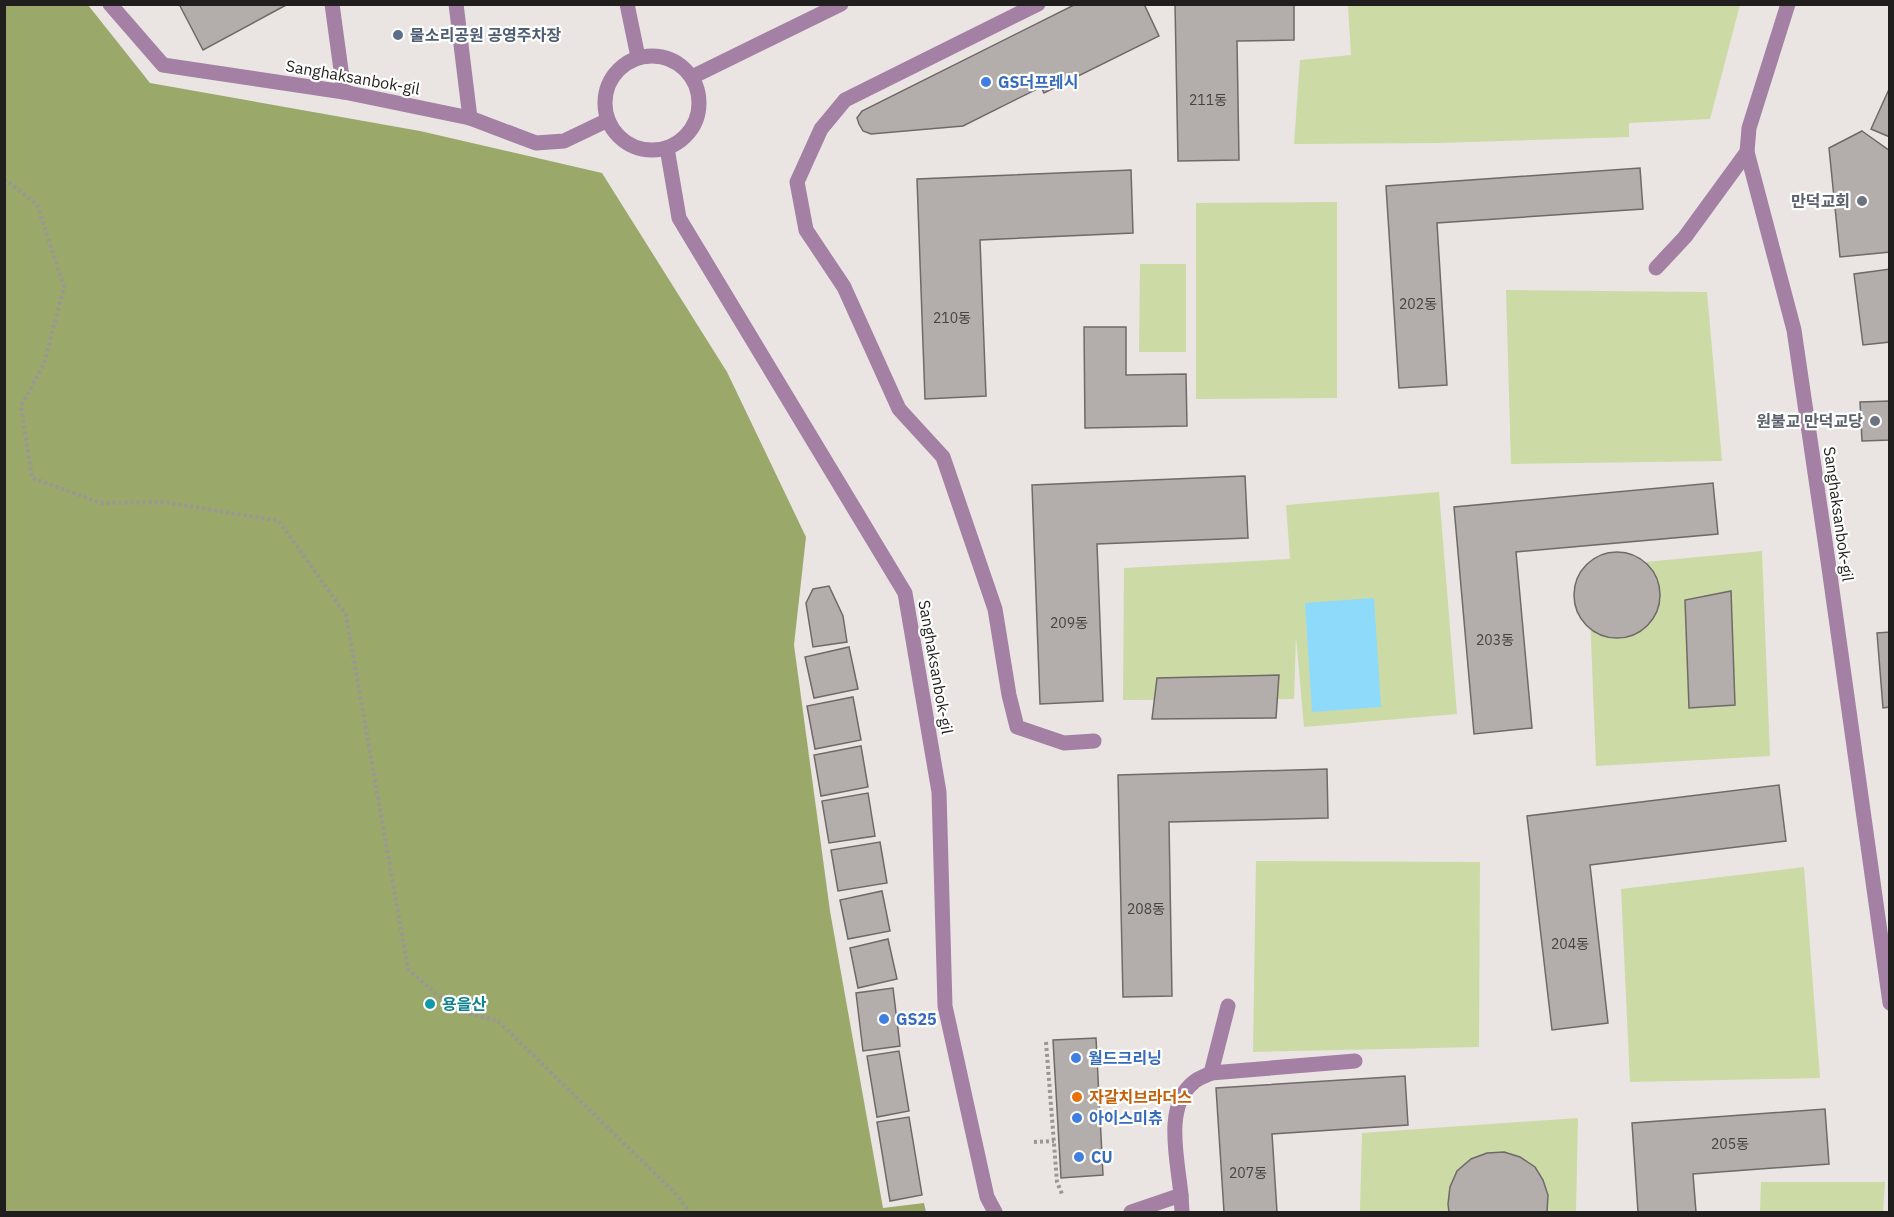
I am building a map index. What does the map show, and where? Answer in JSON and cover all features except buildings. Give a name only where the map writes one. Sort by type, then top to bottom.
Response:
[{"type":"street","name":"Sanghaksanbok-gil","points":[[110,4],[163,65],[344,92],[470,118],[536,143],[564,141],[608,120]]},
{"type":"street","points":[[332,4],[344,92]]},
{"type":"street","points":[[456,4],[470,118]]},
{"type":"street","points":[[627,4],[639,57]]},
{"type":"street","points":[[692,77],[842,4]]},
{"type":"street","points":[[1038,4],[845,100],[821,129],[797,182],[806,230],[844,287],[899,409],[943,457],[995,609],[1009,695],[1017,727],[1064,743],[1094,741]]},
{"type":"street","name":"Sanghaksanbok-gil","points":[[1788,4],[1749,128],[1747,152],[1794,330],[1890,1003]]},
{"type":"street","points":[[654,55],[669,58],[682,66],[692,77],[698,90],[700,104],[697,119],[680,142],[667,148],[639,149],[627,143],[616,133],[608,120],[605,105],[607,89],[614,75],[625,64],[639,57],[654,55]]},
{"type":"street","name":"Sanghaksanbok-gil","points":[[667,148],[679,218],[905,593],[939,792],[945,1006],[987,1197],[995,1212]]},
{"type":"street","points":[[1656,268],[1685,237],[1747,152]]},
{"type":"street","points":[[1211,1073],[1228,1006]]},
{"type":"street","points":[[1182,1212],[1174,1121],[1177,1102],[1194,1082],[1211,1073],[1355,1061]]},
{"type":"street","points":[[1131,1212],[1181,1195]]},
{"type":"street","points":[[982,1212],[987,1197]]},
{"type":"path","points":[[4,179],[37,204],[64,287],[44,364],[21,406],[32,478],[101,503],[164,502],[279,521],[346,615],[408,969],[453,1009],[498,1021],[675,1193],[690,1212]]},
{"type":"path","points":[[1046,1042],[1057,1182],[1062,1194]]},
{"type":"path","points":[[1034,1142],[1054,1141]]},
{"type":"green space","points":[[5,4],[88,5],[150,83],[420,131],[602,173],[727,372],[806,537],[794,645],[830,911],[883,1208],[924,1203],[926,1212],[5,1212]]},
{"type":"green space","points":[[1348,4],[1740,5],[1710,119],[1629,123],[1629,137],[1439,143],[1294,144],[1300,60],[1351,55]]},
{"type":"green space","points":[[1337,202],[1337,398],[1196,399],[1196,203]]},
{"type":"green space","points":[[1140,264],[1186,264],[1186,352],[1139,352]]},
{"type":"green space","points":[[1506,290],[1707,292],[1722,461],[1511,464]]},
{"type":"green space","points":[[1439,492],[1457,714],[1304,727],[1296,637],[1294,699],[1123,700],[1124,568],[1290,559],[1286,505]]},
{"type":"green space","points":[[1762,551],[1770,756],[1596,766],[1588,563],[1616,553],[1630,555],[1645,562]]},
{"type":"green space","points":[[1256,861],[1480,862],[1479,1047],[1253,1052]]},
{"type":"green space","points":[[1804,867],[1820,1078],[1630,1082],[1621,889]]},
{"type":"green space","points":[[1578,1118],[1576,1212],[1312,1212],[1360,1211],[1362,1133]]},
{"type":"green space","points":[[1761,1182],[1885,1182],[1883,1212],[1760,1212]]},
{"type":"water","points":[[1374,598],[1381,707],[1312,712],[1305,603]]},
{"type":"place","name":"물소리공원 공영주차장","points":[[398,35]]},
{"type":"place","name":"GS더프레시","points":[[986,82]]},
{"type":"place","name":"만덕교회","points":[[1862,201]]},
{"type":"place","name":"원불교 만덕교당","points":[[1875,421]]},
{"type":"place","name":"용을산","points":[[430,1004]]},
{"type":"place","name":"GS25","points":[[884,1019]]},
{"type":"place","name":"월드크리닝","points":[[1076,1058]]},
{"type":"place","name":"자갈치브라더스","points":[[1077,1097]]},
{"type":"place","name":"아이스미츄","points":[[1077,1118]]},
{"type":"place","name":"CU","points":[[1079,1157]]}]
